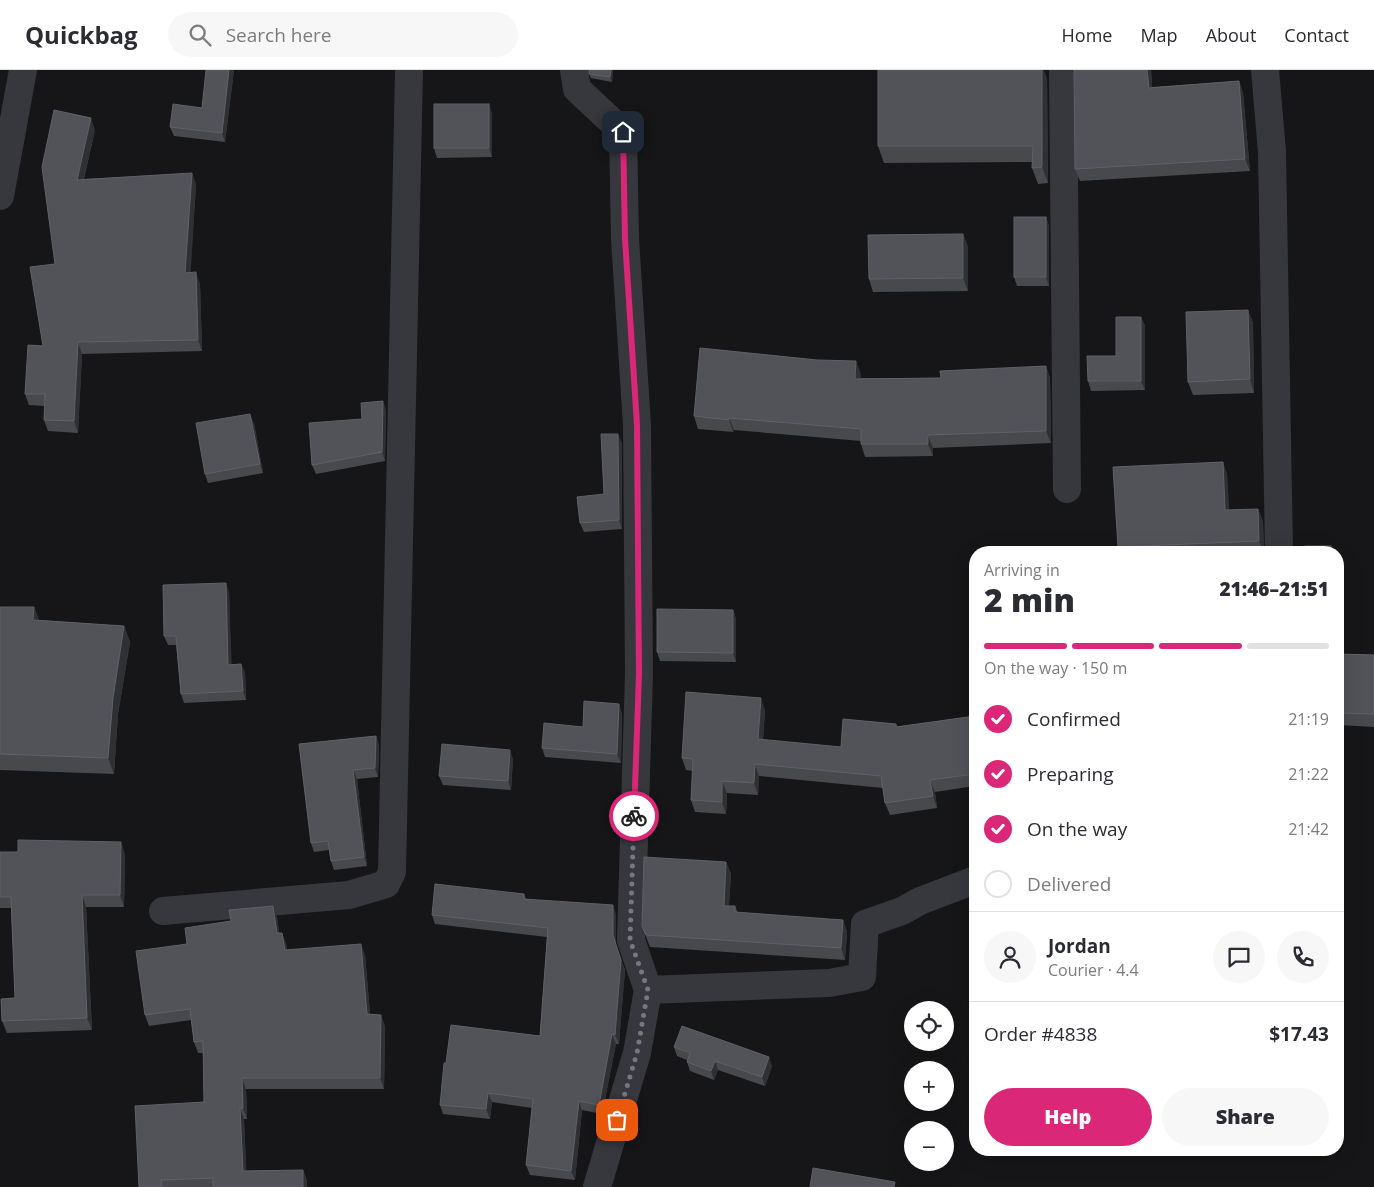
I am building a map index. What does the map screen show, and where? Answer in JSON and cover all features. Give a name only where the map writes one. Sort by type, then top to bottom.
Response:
[{"type":"street","points":[[0,196],[23,70]]},
{"type":"street","points":[[164,911],[349,895],[386,884],[392,872],[409,70]]},
{"type":"street","points":[[574,70],[577,89],[623,132],[625,239],[637,425],[639,674],[630,940],[648,990],[637,1053],[597,1187]]},
{"type":"street","points":[[1063,70],[1067,489]]},
{"type":"street","points":[[1264,70],[1272,152],[1279,546]]},
{"type":"street","points":[[648,990],[828,983],[862,977],[865,924],[902,911],[936,894],[969,882]]},
{"type":"building","points":[[206,70],[229,70],[222,133],[170,127],[173,104],[202,108]]},
{"type":"building","points":[[589,70],[611,70],[610,77],[589,74]]},
{"type":"building","points":[[878,70],[1042,70],[1042,167],[1032,168],[1033,146],[878,146]]},
{"type":"building","points":[[1074,70],[1147,70],[1149,88],[1239,81],[1245,159],[1075,169]]},
{"type":"building","points":[[434,104],[489,104],[489,148],[434,148]]},
{"type":"building","points":[[54,110],[91,118],[77,180],[192,173],[185,273],[196,272],[198,340],[78,342],[74,421],[44,420],[45,394],[25,394],[28,345],[43,346],[30,267],[55,264],[42,167]]},
{"type":"building","points":[[1014,217],[1046,217],[1046,277],[1014,277]]},
{"type":"building","points":[[963,234],[963,278],[869,279],[868,235]]},
{"type":"building","points":[[1248,310],[1250,379],[1188,382],[1186,312]]},
{"type":"building","points":[[1116,317],[1141,317],[1141,381],[1088,381],[1087,356],[1116,356]]},
{"type":"building","points":[[700,348],[817,360],[856,361],[855,379],[941,378],[940,371],[1046,366],[1046,431],[928,435],[928,444],[861,444],[861,429],[694,416]]},
{"type":"building","points":[[383,401],[382,452],[312,465],[309,423],[362,419],[361,403]]},
{"type":"building","points":[[250,414],[260,464],[205,474],[196,423]]},
{"type":"building","points":[[601,434],[618,434],[619,520],[580,523],[577,497],[604,494]]},
{"type":"building","points":[[1223,462],[1225,510],[1258,509],[1259,541],[1118,546],[1113,467]]},
{"type":"building","points":[[226,583],[228,665],[241,664],[243,691],[181,694],[176,636],[164,636],[163,585]]},
{"type":"building","points":[[0,607],[34,607],[33,620],[124,626],[113,698],[108,758],[0,754]]},
{"type":"building","points":[[657,609],[733,610],[733,653],[657,652]]},
{"type":"building","points":[[1344,654],[1374,655],[1374,714],[1344,713]]},
{"type":"building","points":[[686,692],[761,698],[758,739],[841,747],[843,719],[896,724],[896,727],[969,717],[969,775],[930,780],[933,796],[885,803],[881,776],[755,764],[754,783],[722,781],[722,802],[691,800],[693,759],[682,758]]},
{"type":"building","points":[[584,701],[619,704],[617,754],[542,748],[544,723],[583,727]]},
{"type":"building","points":[[376,736],[375,768],[353,770],[364,857],[331,861],[328,841],[311,843],[299,744]]},
{"type":"building","points":[[442,744],[510,750],[508,781],[439,776]]},
{"type":"building","points":[[18,840],[121,842],[120,895],[82,895],[87,1018],[2,1021],[1,999],[15,998],[11,897],[0,897],[0,852],[18,852]]},
{"type":"building","points":[[644,857],[726,862],[724,906],[735,906],[735,912],[843,920],[841,948],[646,935],[642,926]]},
{"type":"building","points":[[435,884],[524,894],[524,899],[613,905],[613,935],[621,960],[615,1035],[612,1034],[599,1105],[579,1101],[571,1171],[526,1165],[533,1099],[488,1093],[486,1109],[440,1105],[444,1063],[446,1063],[451,1025],[540,1036],[548,928],[432,915]]},
{"type":"building","points":[[273,906],[277,933],[282,933],[285,950],[361,944],[367,1014],[381,1015],[380,1078],[242,1078],[243,1108],[240,1108],[243,1171],[303,1170],[303,1187],[213,1187],[213,1178],[161,1180],[162,1187],[139,1187],[135,1106],[204,1102],[203,1041],[194,1042],[190,1009],[145,1015],[136,951],[187,944],[185,928],[231,921],[229,910]]},
{"type":"building","points":[[682,1026],[769,1057],[762,1077],[715,1061],[711,1071],[687,1062],[690,1053],[674,1047]]},
{"type":"building","points":[[813,1168],[895,1182],[894,1187],[810,1187]]},
{"type":"way so far","points":[[617,1120],[637,1053],[648,990],[630,940],[634,816]]},
{"type":"route","points":[[623,132],[625,239],[637,425],[639,674],[634,816]]}]
